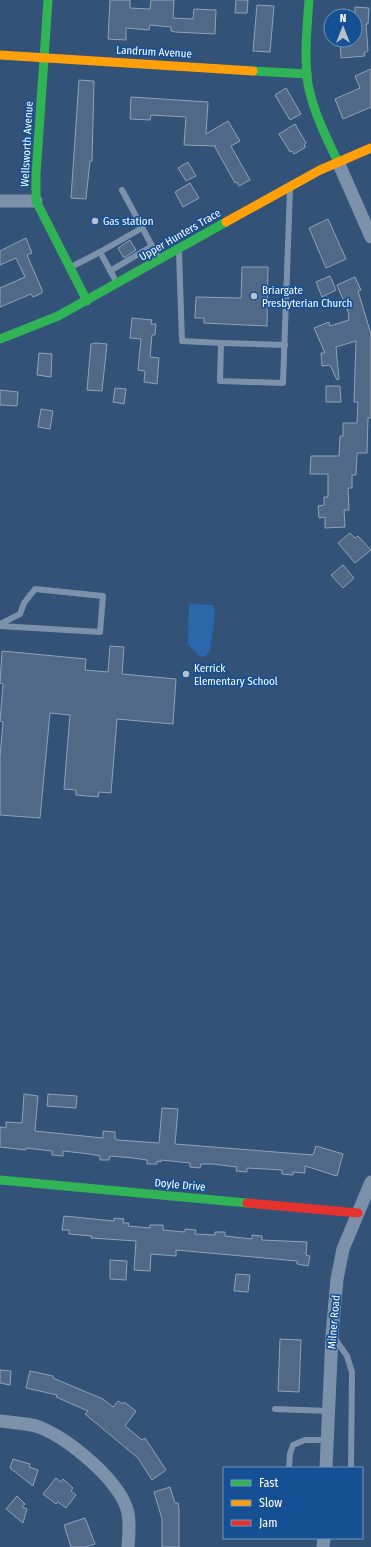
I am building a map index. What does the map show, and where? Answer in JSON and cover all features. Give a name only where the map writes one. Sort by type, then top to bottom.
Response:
[{"type":"street","name":"Wellsworth Avenue","points":[[48,0],[36,175],[36,201],[87,300]]},
{"type":"street","points":[[309,0],[306,46],[307,74],[315,109],[371,237]]},
{"type":"street","name":"Landrum Avenue","points":[[0,55],[307,74]]},
{"type":"street","name":"Upper Hunters Trace","points":[[0,339],[58,316],[160,261],[290,186],[338,162],[371,148]]},
{"type":"street","points":[[0,201],[36,201]]},
{"type":"street","name":"Doyle Drive","points":[[0,1180],[358,1213]]},
{"type":"street","name":"Milner Road","points":[[326,1467],[332,1335],[337,1279],[343,1249],[371,1182]]},
{"type":"street","points":[[0,1421],[41,1428],[59,1438],[102,1472],[113,1484],[125,1504],[129,1524],[128,1547]]},
{"type":"lane","points":[[221,343],[220,380],[283,383],[290,186]]},
{"type":"lane","points":[[122,190],[160,261]]},
{"type":"lane","points":[[69,267],[100,252],[142,228]]},
{"type":"lane","points":[[110,271],[152,246]]},
{"type":"lane","points":[[179,250],[182,341],[285,345]]},
{"type":"lane","points":[[100,252],[118,284]]},
{"type":"lane","points":[[35,589],[103,596],[100,632],[0,625],[20,614],[24,603],[35,589]]},
{"type":"lane","points":[[332,1335],[339,1342],[347,1356],[352,1372],[351,1467]]},
{"type":"lane","points":[[275,1409],[329,1411]]},
{"type":"lane","points":[[288,1467],[293,1445],[305,1440],[328,1440]]},
{"type":"shaded area","points":[[189,604],[213,605],[215,611],[210,652],[204,657],[199,656],[188,644]]},
{"type":"building","points":[[110,0],[130,0],[130,8],[150,9],[151,0],[174,0],[173,18],[193,19],[194,9],[216,10],[215,34],[175,32],[171,31],[171,27],[150,25],[149,30],[126,28],[126,40],[108,39]]},
{"type":"building","points":[[236,0],[248,0],[247,13],[235,13]]},
{"type":"building","points":[[257,5],[274,6],[270,52],[253,51]]},
{"type":"building","points":[[355,7],[369,8],[368,24],[366,24],[368,51],[364,53],[365,56],[341,58],[340,48],[363,48],[363,8]]},
{"type":"building","points":[[371,69],[371,107],[343,119],[335,99],[360,88],[355,76]]},
{"type":"building","points":[[79,80],[94,81],[92,161],[90,161],[86,199],[71,198]]},
{"type":"building","points":[[286,88],[301,114],[290,120],[275,95]]},
{"type":"building","points":[[131,97],[208,102],[206,134],[228,121],[240,141],[231,146],[250,180],[239,186],[237,182],[235,183],[215,147],[216,146],[184,145],[186,117],[151,115],[150,120],[130,119]]},
{"type":"building","points":[[295,124],[306,143],[304,145],[306,147],[294,154],[292,151],[290,152],[279,134]]},
{"type":"building","points":[[188,162],[196,176],[186,181],[178,168]]},
{"type":"building","points":[[190,183],[199,198],[183,207],[175,192]]},
{"type":"building","points":[[328,219],[346,259],[326,268],[309,228]]},
{"type":"building","points":[[26,238],[32,253],[27,255],[42,293],[33,297],[31,294],[0,307],[0,288],[25,277],[16,258],[0,265],[0,251]]},
{"type":"building","points":[[130,240],[136,250],[124,258],[118,248]]},
{"type":"building","name":"Briargate Presbyterian Church","points":[[242,267],[268,267],[267,326],[204,323],[204,318],[195,318],[196,297],[241,298]]},
{"type":"building","points":[[330,276],[336,290],[322,297],[316,282]]},
{"type":"building","points":[[355,277],[361,290],[358,291],[371,334],[371,418],[368,418],[367,453],[357,453],[356,475],[352,475],[352,488],[348,488],[349,510],[344,510],[345,527],[325,528],[325,517],[319,518],[318,506],[324,505],[324,497],[328,497],[328,474],[310,474],[311,456],[339,456],[340,436],[343,436],[343,423],[357,423],[358,402],[354,402],[356,341],[336,347],[339,379],[337,380],[330,365],[322,366],[321,353],[325,353],[314,328],[329,322],[330,326],[349,320],[349,314],[337,285]]},
{"type":"building","points":[[132,318],[152,320],[151,324],[156,324],[155,335],[152,335],[150,357],[159,358],[157,384],[144,382],[145,371],[138,370],[141,339],[130,338]]},
{"type":"building","points":[[91,344],[107,344],[102,391],[87,390]]},
{"type":"building","points":[[39,353],[52,354],[51,377],[37,375]]},
{"type":"building","points":[[326,386],[340,386],[341,402],[326,402]]},
{"type":"building","points":[[115,388],[126,389],[124,404],[113,402]]},
{"type":"building","points":[[0,390],[18,392],[17,406],[0,405]]},
{"type":"building","points":[[41,409],[53,411],[50,429],[38,427]]},
{"type":"building","points":[[350,533],[355,538],[358,536],[371,550],[355,563],[338,543]]},
{"type":"building","points":[[343,565],[354,578],[343,588],[331,575]]},
{"type":"building","name":"Kerrick Elementary School","points":[[110,646],[124,647],[122,674],[176,679],[173,724],[117,719],[111,793],[99,792],[98,797],[76,795],[76,790],[64,789],[70,715],[50,713],[40,818],[0,815],[0,757],[3,722],[0,721],[3,684],[0,683],[2,651],[86,659],[85,670],[108,672]]},
{"type":"building","points":[[24,1094],[38,1096],[35,1131],[103,1138],[103,1131],[115,1132],[115,1139],[118,1140],[159,1143],[162,1108],[178,1109],[175,1144],[313,1155],[316,1146],[343,1154],[337,1176],[305,1166],[305,1173],[293,1172],[293,1175],[282,1174],[282,1170],[247,1168],[247,1172],[236,1171],[237,1167],[201,1164],[200,1168],[190,1167],[190,1163],[161,1160],[161,1162],[157,1161],[157,1164],[147,1164],[147,1160],[133,1158],[110,1156],[109,1160],[100,1160],[100,1156],[90,1154],[63,1151],[63,1156],[52,1155],[52,1151],[0,1147],[0,1127],[6,1128],[6,1122],[22,1123]]},
{"type":"building","points":[[48,1094],[77,1096],[76,1108],[47,1106]]},
{"type":"building","points":[[64,1216],[114,1221],[114,1218],[124,1219],[123,1223],[129,1223],[128,1226],[150,1228],[150,1225],[163,1225],[163,1230],[185,1232],[185,1229],[196,1230],[195,1234],[215,1235],[215,1232],[225,1232],[225,1236],[252,1239],[252,1235],[262,1236],[262,1240],[307,1242],[306,1255],[310,1256],[308,1266],[297,1264],[297,1261],[176,1250],[176,1256],[151,1254],[150,1271],[134,1270],[136,1241],[91,1238],[92,1236],[69,1234],[69,1230],[62,1230]]},
{"type":"building","points":[[110,1260],[127,1261],[126,1280],[110,1279]]},
{"type":"building","points":[[236,1274],[250,1275],[248,1292],[234,1291]]},
{"type":"building","points":[[280,1339],[301,1340],[299,1392],[278,1391]]},
{"type":"building","points":[[0,1370],[11,1371],[10,1385],[0,1383]]},
{"type":"building","points":[[30,1371],[53,1376],[53,1378],[103,1399],[113,1407],[118,1401],[123,1404],[124,1402],[136,1411],[125,1426],[142,1440],[145,1438],[166,1470],[152,1480],[138,1458],[85,1414],[88,1411],[56,1397],[57,1395],[26,1388]]},
{"type":"building","points":[[13,1459],[30,1464],[29,1467],[38,1470],[33,1486],[10,1468]]},
{"type":"building","points":[[56,1478],[61,1482],[63,1479],[73,1488],[71,1491],[76,1495],[66,1508],[58,1502],[56,1504],[43,1494]]},
{"type":"building","points":[[170,1487],[175,1503],[178,1503],[179,1509],[179,1547],[162,1547],[162,1519],[154,1492]]},
{"type":"building","points":[[17,1496],[25,1504],[22,1507],[27,1509],[23,1523],[6,1509]]},
{"type":"building","points":[[85,1518],[95,1544],[85,1547],[71,1547],[64,1525]]},
{"type":"traffic: fast","points":[[48,0],[36,175],[36,201],[87,301]]},
{"type":"traffic: fast","points":[[309,0],[306,52],[308,84],[317,114],[338,162]]},
{"type":"traffic: fast","points":[[253,71],[307,74]]},
{"type":"traffic: fast","points":[[0,339],[58,316],[226,222]]},
{"type":"traffic: fast","points":[[0,1180],[247,1203]]},
{"type":"traffic: slow","points":[[0,55],[253,71]]},
{"type":"traffic: slow","points":[[226,222],[320,170],[371,148]]},
{"type":"traffic: jam","points":[[247,1203],[358,1213]]},
{"type":"place","name":"Gas station","points":[[95,221]]},
{"type":"place","name":"Briargate Presbyterian Church","points":[[254,296]]},
{"type":"place","name":"Kerrick Elementary School","points":[[186,674]]}]
